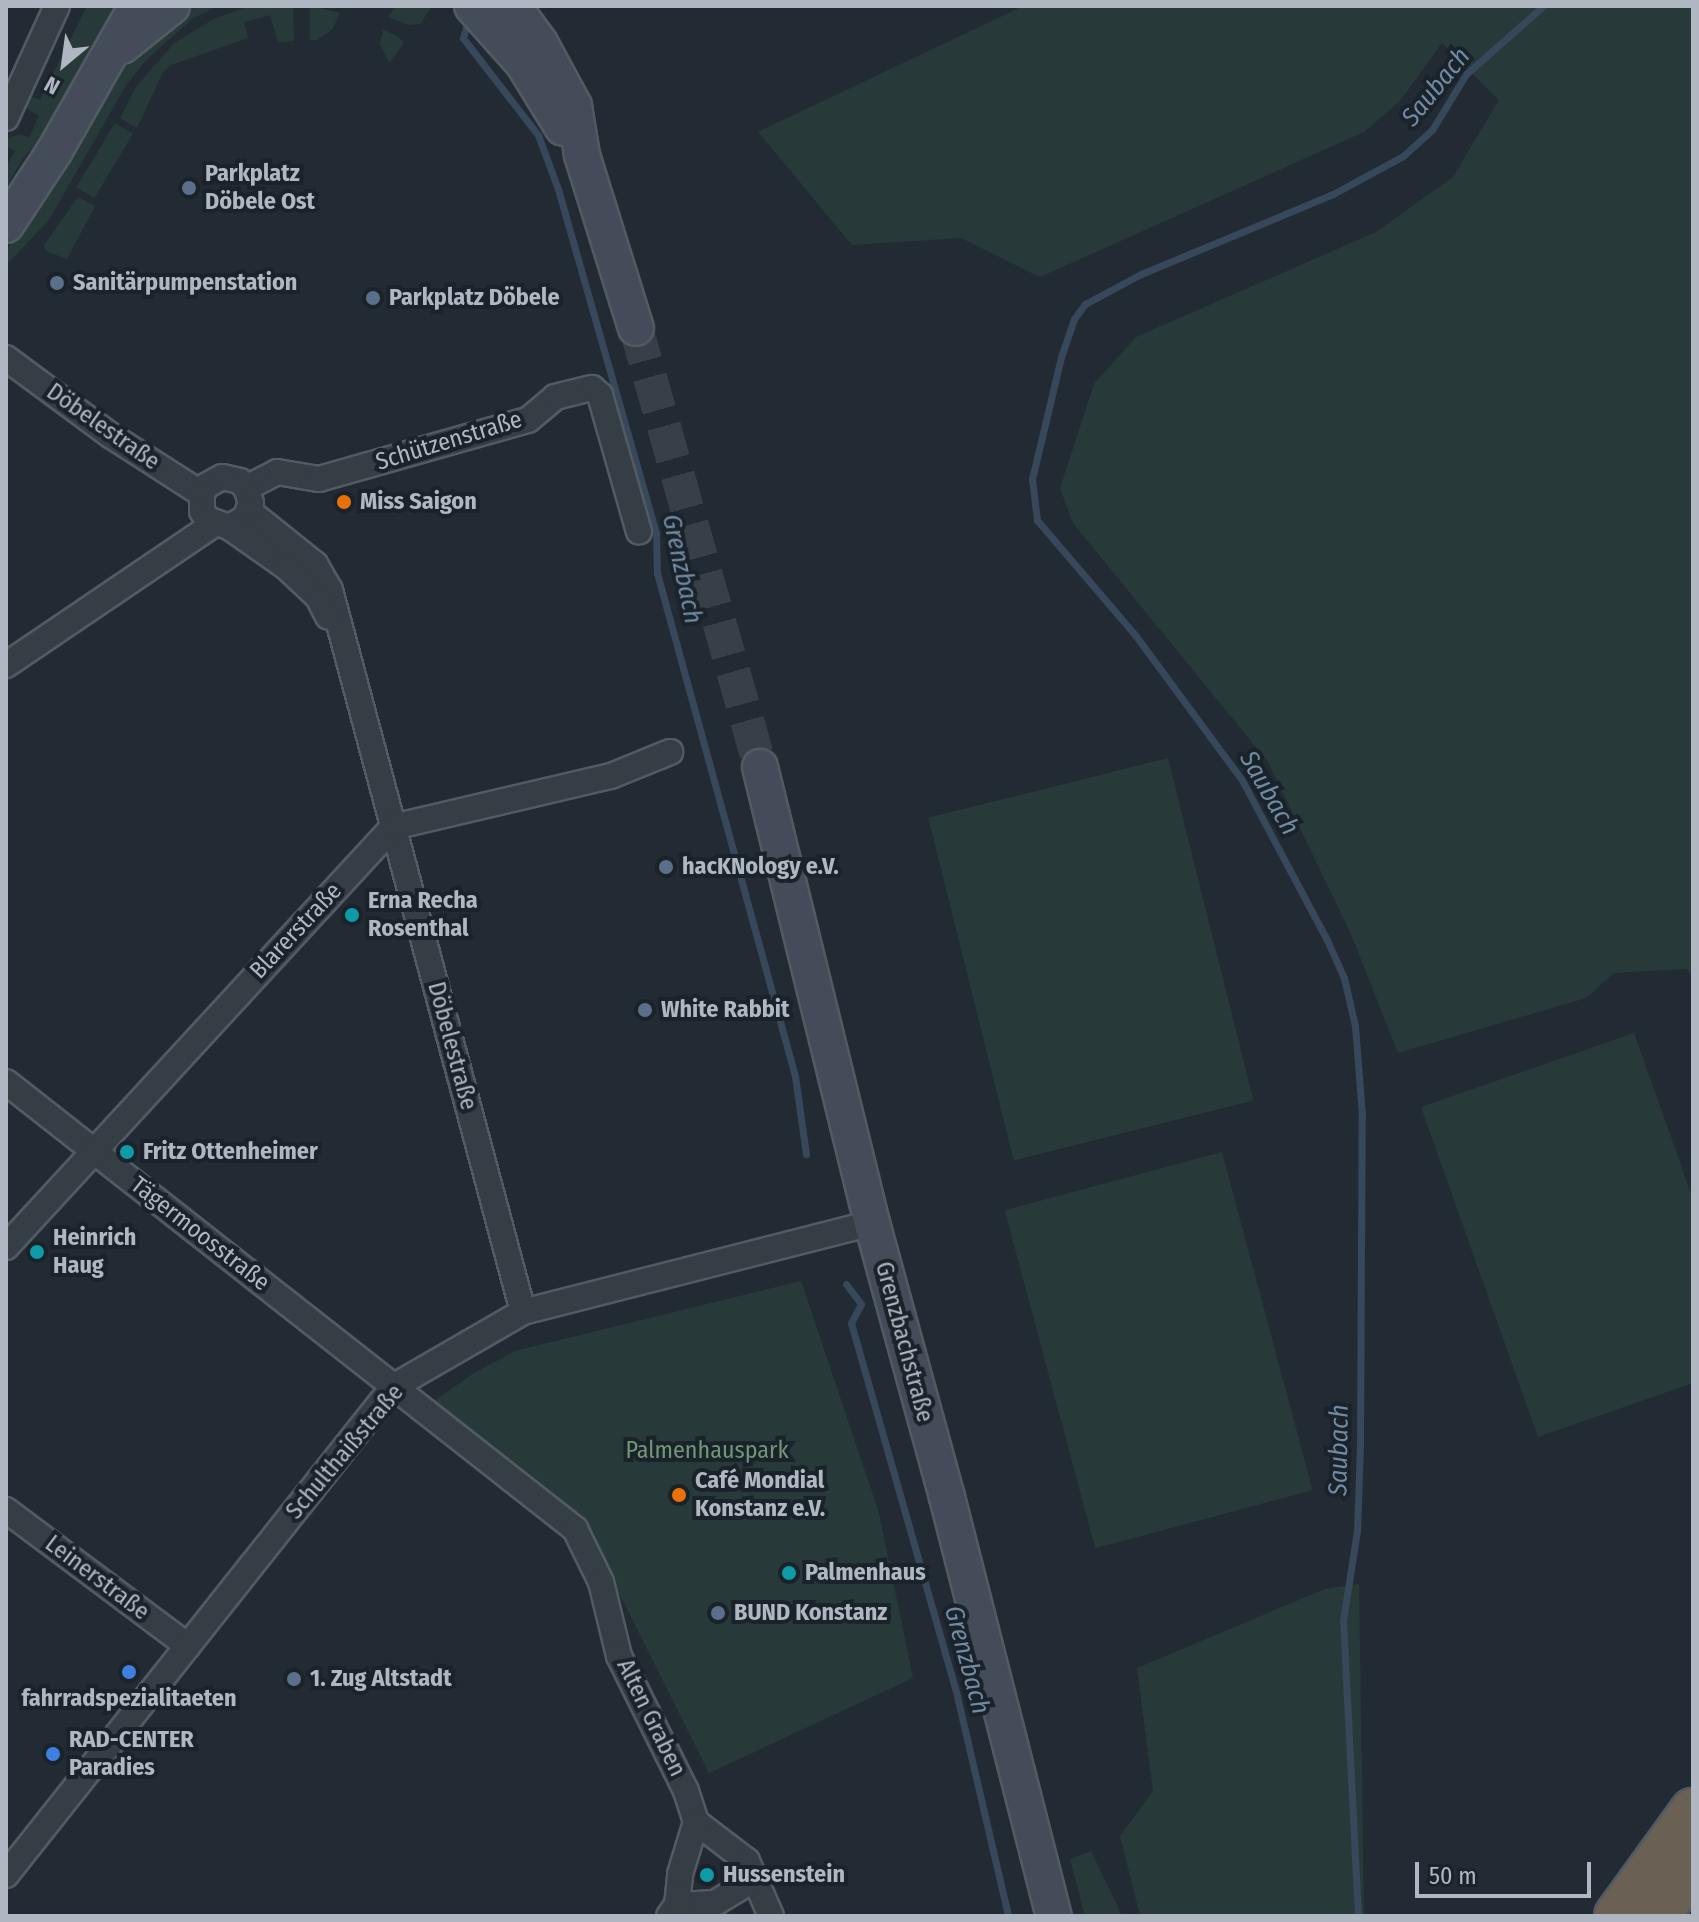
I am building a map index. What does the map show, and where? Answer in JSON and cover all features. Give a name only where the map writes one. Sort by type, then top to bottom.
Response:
[{"type":"highway","points":[[1617,1916],[1693,1811]]},
{"type":"highway","points":[[1657,1916],[1693,1867]]},
{"type":"street","points":[[6,118],[57,6]]},
{"type":"street","points":[[6,225],[54,152],[137,6]]},
{"type":"street","points":[[111,53],[172,6]]},
{"type":"street","points":[[472,6],[523,63],[582,155]]},
{"type":"street","points":[[513,6],[540,43],[574,106],[582,155],[601,205],[636,328]]},
{"type":"street","name":"Döbelestraße","points":[[6,358],[110,435],[202,494]]},
{"type":"street","name":"Schützenstraße","points":[[248,499],[277,472],[319,479],[528,420],[555,397],[592,388],[600,395],[639,532]]},
{"type":"street","points":[[6,665],[221,526],[237,524],[248,499],[240,481],[222,477],[206,486],[202,494],[202,511],[221,526]]},
{"type":"street","name":"Döbelestraße","points":[[248,499],[315,564],[330,590],[523,1312]]},
{"type":"street","name":"Döbelestraße","points":[[221,526],[286,567],[318,597],[341,640]]},
{"type":"street","points":[[393,827],[611,776],[670,752]]},
{"type":"street","name":"Grenzbachstraße","points":[[760,767],[872,1223],[951,1512],[1054,1916]]},
{"type":"street","name":"Blarerstraße","points":[[6,1247],[393,827]]},
{"type":"street","name":"Tägermoosstraße","points":[[6,1082],[393,1387]]},
{"type":"street","name":"Schulthaißstraße","points":[[6,1875],[393,1387],[523,1312],[872,1223]]},
{"type":"street","name":"Alten Graben","points":[[393,1387],[575,1529],[601,1582],[619,1656],[686,1791],[696,1822]]},
{"type":"street","name":"Leinerstraße","points":[[6,1510],[188,1646]]},
{"type":"street","points":[[756,1878],[715,1903],[673,1911],[680,1874],[696,1822],[747,1861],[756,1878],[771,1916]]},
{"type":"green space","points":[[87,6],[126,6],[58,120],[23,158],[6,188],[6,166],[15,151],[6,146],[6,139],[20,134],[29,138],[39,116],[25,107],[25,93],[40,100]]},
{"type":"green space","points":[[193,6],[218,6],[192,19],[145,61],[125,87],[49,220],[6,265],[6,249],[33,218],[118,66]]},
{"type":"green space","points":[[249,6],[293,6],[294,41],[278,42],[270,15],[244,22],[248,38],[171,65],[163,72],[137,128],[120,118],[136,87],[174,43],[214,19]]},
{"type":"green space","points":[[310,6],[340,13],[332,30],[317,40],[310,40]]},
{"type":"green space","points":[[396,6],[432,6],[420,24],[408,25],[388,17]]},
{"type":"green space","points":[[1023,6],[1693,6],[1693,976],[1686,969],[1614,973],[1586,998],[1398,1053],[1351,934],[1268,762],[1073,523],[1060,488],[1094,384],[1136,337],[1376,232],[1453,177],[1499,100],[1442,43],[1400,101],[1364,132],[1040,277],[961,238],[852,245],[758,132]]},
{"type":"green space","points":[[383,30],[398,36],[404,43],[389,63],[380,44]]},
{"type":"green space","points":[[115,123],[133,134],[94,198],[76,187]]},
{"type":"green space","points":[[78,197],[95,206],[67,259],[46,251],[44,245]]},
{"type":"green space","points":[[1168,758],[1253,1101],[1014,1160],[928,818]]},
{"type":"green space","points":[[1634,1033],[1693,1199],[1693,1383],[1538,1437],[1421,1107]]},
{"type":"green space","points":[[1222,1152],[1313,1490],[1095,1548],[1005,1210]]},
{"type":"green space","name":"Palmenhauspark","points":[[801,1281],[879,1513],[913,1678],[709,1773],[588,1531],[421,1410],[474,1373],[515,1351]]},
{"type":"green space","points":[[1359,1584],[1364,1916],[1140,1916],[1120,1836],[1153,1791],[1137,1668],[1325,1589]]},
{"type":"green space","points":[[1091,1851],[1121,1916],[1085,1916],[1070,1859]]},
{"type":"waterway","name":"Saubach","points":[[1358,1916],[1343,1621],[1357,1531],[1360,1443],[1362,1115],[1355,1026],[1344,978],[1327,940],[1242,780],[1136,636],[1037,520],[1032,479],[1061,357],[1074,319],[1085,304],[1141,274],[1333,194],[1403,156],[1432,130],[1466,74],[1543,6]]},
{"type":"waterway","name":"Grenzbach","points":[[469,18],[463,38],[538,135],[558,189],[656,533],[657,573],[795,1076],[806,1154]]},
{"type":"waterway","name":"Grenzbach","points":[[846,1284],[861,1304],[851,1323],[957,1696],[1008,1916]]},
{"type":"tunnel","points":[[636,328],[760,767]]},
{"type":"place","name":"Parkplatz Döbele Ost","points":[[189,188]]},
{"type":"place","name":"Sanitärpumpenstation","points":[[57,283]]},
{"type":"place","name":"Parkplatz Döbele","points":[[373,298]]},
{"type":"place","name":"Miss Saigon","points":[[344,502]]},
{"type":"place","name":"hacKNology e.V.","points":[[666,867]]},
{"type":"place","name":"Erna Recha Rosenthal","points":[[352,915]]},
{"type":"place","name":"White Rabbit","points":[[645,1010]]},
{"type":"place","name":"Fritz Ottenheimer","points":[[127,1152]]},
{"type":"place","name":"Heinrich Haug","points":[[37,1252]]},
{"type":"place","name":"Café Mondial Konstanz e.V.","points":[[679,1495]]},
{"type":"place","name":"Palmenhaus","points":[[789,1573]]},
{"type":"place","name":"BUND Konstanz","points":[[718,1613]]},
{"type":"place","name":"fahrradspezialitaeten","points":[[129,1672]]},
{"type":"place","name":"1. Zug Altstadt","points":[[294,1679]]},
{"type":"place","name":"RAD-CENTER Paradies","points":[[53,1754]]},
{"type":"place","name":"Hussenstein","points":[[707,1875]]}]
